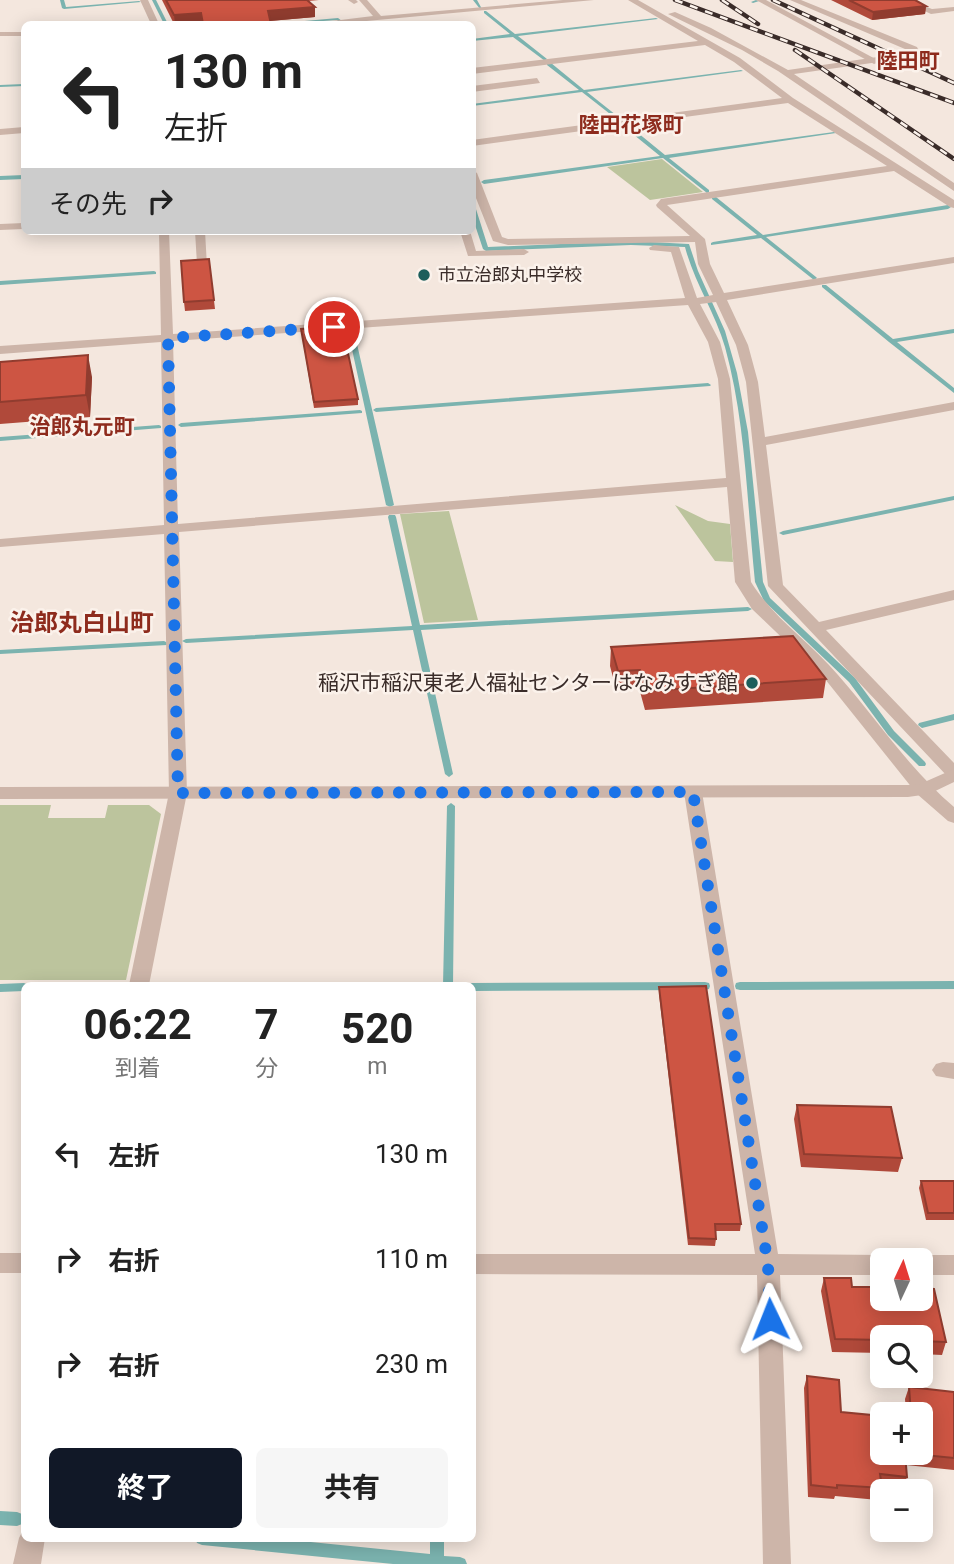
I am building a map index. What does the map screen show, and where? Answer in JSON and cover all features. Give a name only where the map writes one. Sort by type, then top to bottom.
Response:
[{"type":"street","points":[[145,0],[154,21]]},
{"type":"street","points":[[356,21],[590,0]]},
{"type":"street","points":[[634,0],[737,60],[790,100],[954,205]]},
{"type":"street","points":[[634,0],[721,35],[784,72],[954,188]]},
{"type":"street","points":[[760,0],[877,62]]},
{"type":"street","points":[[784,72],[910,57],[918,51],[794,0]]},
{"type":"street","points":[[356,1],[379,18]]},
{"type":"street","points":[[917,4],[931,12],[954,9]]},
{"type":"street","points":[[0,34],[21,34]]},
{"type":"street","points":[[476,71],[705,43]]},
{"type":"street","points":[[476,89],[537,81]]},
{"type":"street","points":[[476,142],[790,100]]},
{"type":"street","points":[[0,132],[21,130]]},
{"type":"street","points":[[0,793],[923,790],[954,774],[917,738],[818,627],[787,600],[776,586],[752,382],[745,357],[716,299],[704,264],[700,239],[661,205],[664,201],[895,167]]},
{"type":"street","points":[[476,184],[497,239],[508,243],[633,238],[700,239]]},
{"type":"street","points":[[0,227],[21,226]]},
{"type":"street","points":[[140,982],[178,793],[174,528],[164,235]]},
{"type":"street","points":[[200,235],[203,264]]},
{"type":"street","points":[[466,235],[472,254],[675,249],[714,342],[724,379],[743,582],[754,600],[831,676],[923,790],[954,817]]},
{"type":"street","points":[[0,350],[695,301],[954,260]]},
{"type":"street","points":[[758,442],[954,406]]},
{"type":"street","points":[[0,543],[733,482]]},
{"type":"street","points":[[818,627],[954,595]]},
{"type":"street","points":[[693,792],[768,1265],[777,1564]]},
{"type":"street","points":[[0,1263],[21,1263]]},
{"type":"street","points":[[476,1264],[870,1265]]},
{"type":"street","points":[[933,1265],[954,1265]]},
{"type":"street","points":[[27,1564],[31,1542]]},
{"type":"green space","points":[[662,159],[703,192],[650,200],[607,167]]},
{"type":"green space","points":[[675,505],[708,521],[730,524],[733,562],[715,561]]},
{"type":"green space","points":[[449,511],[478,620],[424,623],[400,514]]},
{"type":"green space","points":[[0,805],[51,805],[48,818],[105,818],[108,805],[149,805],[161,814],[126,980],[0,980]]},
{"type":"building","points":[[166,0],[307,0],[315,7],[268,11],[270,21],[202,21],[201,13],[174,15]]},
{"type":"building","points":[[849,0],[915,0],[926,6],[873,12]]},
{"type":"building","points":[[209,259],[214,300],[184,302],[181,261]]},
{"type":"building","points":[[342,326],[358,399],[314,402],[301,329]]},
{"type":"building","points":[[88,355],[86,395],[0,402],[0,362]]},
{"type":"building","points":[[793,636],[826,679],[647,691],[640,670],[618,671],[611,647]]},
{"type":"building","points":[[706,986],[741,1224],[715,1224],[716,1239],[689,1238],[659,987]]},
{"type":"building","points":[[797,1105],[891,1107],[902,1158],[804,1154]]},
{"type":"building","points":[[921,1181],[954,1181],[954,1213],[928,1213]]},
{"type":"building","points":[[824,1278],[851,1278],[852,1287],[870,1287],[870,1311],[933,1311],[934,1289],[946,1342],[933,1342],[933,1325],[870,1325],[870,1340],[835,1339]]},
{"type":"building","points":[[807,1376],[839,1380],[841,1412],[870,1415],[870,1465],[906,1465],[907,1477],[880,1474],[881,1479],[870,1479],[870,1487],[811,1485]]},
{"type":"building","points":[[909,1388],[954,1392],[954,1458],[933,1456],[933,1402],[910,1402]]},
{"type":"waterway","points":[[62,0],[64,8],[139,2]]},
{"type":"waterway","points":[[154,0],[164,21]]},
{"type":"waterway","points":[[475,0],[481,8]]},
{"type":"waterway","points":[[753,2],[757,1]]},
{"type":"waterway","points":[[485,12],[514,35]]},
{"type":"waterway","points":[[514,35],[656,19]]},
{"type":"waterway","points":[[312,21],[340,21]]},
{"type":"waterway","points":[[476,40],[514,35]]},
{"type":"waterway","points":[[514,35],[545,60]]},
{"type":"waterway","points":[[549,64],[583,91]]},
{"type":"waterway","points":[[583,91],[741,71]]},
{"type":"waterway","points":[[0,86],[21,85]]},
{"type":"waterway","points":[[476,104],[583,91]]},
{"type":"waterway","points":[[583,91],[619,120]]},
{"type":"waterway","points":[[625,125],[664,157]]},
{"type":"waterway","points":[[664,157],[834,133]]},
{"type":"waterway","points":[[484,182],[664,157]]},
{"type":"waterway","points":[[664,157],[707,191]]},
{"type":"waterway","points":[[0,178],[21,177]]},
{"type":"waterway","points":[[714,198],[762,236]]},
{"type":"waterway","points":[[762,236],[948,207]]},
{"type":"waterway","points":[[476,218],[486,249],[631,243],[687,245],[695,271],[727,344],[734,373],[748,462],[759,582],[767,599],[852,680],[891,733],[922,764]]},
{"type":"waterway","points":[[713,244],[762,236]]},
{"type":"waterway","points":[[762,236],[814,278]]},
{"type":"waterway","points":[[0,283],[154,273]]},
{"type":"waterway","points":[[824,286],[892,341]]},
{"type":"waterway","points":[[351,331],[390,505]]},
{"type":"waterway","points":[[892,341],[954,331]]},
{"type":"waterway","points":[[892,341],[954,391]]},
{"type":"waterway","points":[[376,410],[708,385]]},
{"type":"waterway","points":[[181,425],[360,412]]},
{"type":"waterway","points":[[0,439],[159,427]]},
{"type":"waterway","points":[[783,533],[954,498]]},
{"type":"waterway","points":[[392,517],[417,628]]},
{"type":"waterway","points":[[417,628],[748,609]]},
{"type":"waterway","points":[[186,641],[417,628]]},
{"type":"waterway","points":[[417,628],[449,774]]},
{"type":"waterway","points":[[0,652],[164,643]]},
{"type":"waterway","points":[[922,725],[954,717]]},
{"type":"waterway","points":[[448,982],[451,806]]},
{"type":"waterway","points":[[740,986],[954,985]]},
{"type":"waterway","points":[[476,987],[705,986]]},
{"type":"waterway","points":[[0,988],[21,987]]},
{"type":"waterway","points":[[0,1518],[17,1519]]},
{"type":"waterway","points":[[242,1542],[437,1562]]},
{"type":"waterway","points":[[437,1542],[437,1562]]},
{"type":"waterway","points":[[437,1562],[460,1564]]},
{"type":"railway","points":[[675,0],[954,103]]},
{"type":"railway","points":[[722,0],[758,24]]},
{"type":"railway","points":[[773,0],[954,83]]},
{"type":"railway","points":[[795,50],[954,159]]},
{"type":"place","name":"市立治郎丸中学校","points":[[424,275]]},
{"type":"place","name":"稲沢市稲沢東老人福祉センターはなみすぎ館","points":[[752,683]]},
{"type":"district","name":"陸田町","points":[[908,61]]},
{"type":"district","name":"陸田花塚町","points":[[631,125]]},
{"type":"district","name":"治郎丸元町","points":[[82,427]]},
{"type":"district","name":"治郎丸白山町","points":[[82,623]]},
{"type":"route","points":[[334,327],[168,338],[178,793],[693,792],[768,1265],[770,1319]]}]
